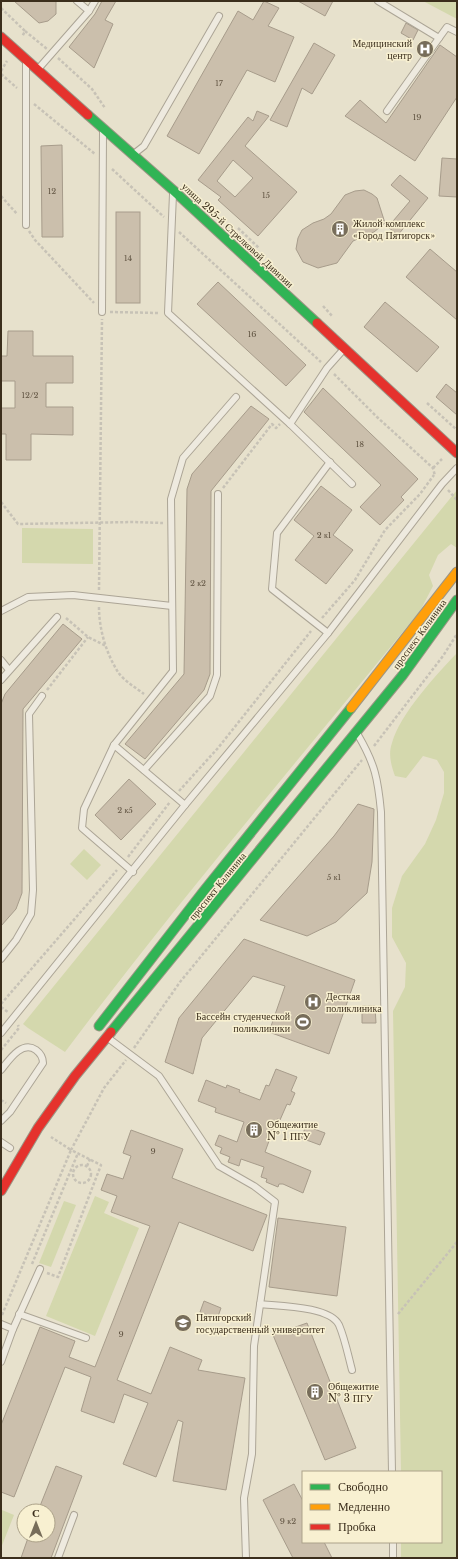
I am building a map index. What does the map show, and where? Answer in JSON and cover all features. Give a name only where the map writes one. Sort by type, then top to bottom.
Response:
[{"type":"main road","name":"улица 295-й Стрелковой Дивизии","points":[[1,37],[134,154],[457,453]]},
{"type":"main road","name":"проспект Калинина","points":[[94,1032],[203,892],[387,664],[457,572]]},
{"type":"main road","name":"проспект Калинина","points":[[1,1191],[20,1157],[47,1115],[107,1037],[402,676],[457,600]]},
{"type":"main road","points":[[387,664],[402,676]]},
{"type":"main road","points":[[4,1158],[12,1144]]},
{"type":"lane","points":[[77,1],[89,11]]},
{"type":"lane","points":[[38,69],[89,11],[94,1]]},
{"type":"lane","points":[[378,1],[439,38]]},
{"type":"lane","points":[[134,154],[144,146],[219,16]]},
{"type":"lane","points":[[387,111],[447,27],[457,32]]},
{"type":"lane","points":[[26,59],[26,225]]},
{"type":"lane","points":[[102,312],[103,128]]},
{"type":"lane","points":[[173,190],[170,223],[168,313],[290,424],[352,484]]},
{"type":"lane","points":[[290,424],[327,368],[344,349]]},
{"type":"lane","points":[[133,872],[82,828],[84,809],[114,745],[173,671],[171,499],[183,458],[236,397]]},
{"type":"lane","points":[[328,633],[272,588],[277,533],[330,462]]},
{"type":"lane","points":[[2,1029],[133,872],[185,805],[328,633],[442,484],[457,468]]},
{"type":"lane","points":[[144,770],[210,696],[217,675],[218,494]]},
{"type":"lane","points":[[1,611],[28,597],[73,595],[172,606]]},
{"type":"lane","points":[[1,680],[57,617]]},
{"type":"lane","points":[[1,660],[9,670]]},
{"type":"lane","points":[[1,958],[16,940],[31,914],[33,890],[29,714],[42,696]]},
{"type":"lane","points":[[357,732],[368,753],[378,782],[381,812],[392,1471]]},
{"type":"lane","points":[[114,745],[185,805]]},
{"type":"lane","points":[[107,1037],[159,1076],[219,1166],[254,1186],[275,1202],[254,1346],[252,1454],[244,1498],[246,1558]]},
{"type":"lane","points":[[1,1070],[14,1054],[22,1048],[30,1047],[35,1049],[43,1059],[43,1063],[13,1108],[1,1121]]},
{"type":"lane","points":[[1,1142],[12,1144]]},
{"type":"lane","points":[[1,1362],[19,1314],[40,1269]]},
{"type":"lane","points":[[260,1304],[315,1310],[332,1318],[338,1323],[352,1370]]},
{"type":"lane","points":[[19,1314],[86,1338]]},
{"type":"lane","points":[[1,1324],[13,1329]]},
{"type":"lane","points":[[58,1558],[74,1515]]},
{"type":"lane","points":[[393,1543],[393,1558]]},
{"type":"path","points":[[1,74],[26,97],[103,161],[327,368],[377,417],[433,468],[434,474],[457,500]]},
{"type":"path","points":[[1,196],[26,225],[35,240],[102,312],[103,335],[99,623],[106,646],[118,673],[151,699]]},
{"type":"path","points":[[102,312],[168,313]]},
{"type":"path","points":[[218,494],[272,424]]},
{"type":"path","points":[[1,1004],[122,864],[174,796],[223,742],[354,580],[385,530],[420,494],[434,474]]},
{"type":"path","points":[[1,502],[18,524],[101,524],[133,522],[172,523]]},
{"type":"path","points":[[57,617],[61,613],[88,637],[106,646]]},
{"type":"path","points":[[1,1318],[71,1150],[104,1088],[130,1054],[180,982],[368,753],[443,656],[457,634]]},
{"type":"path","points":[[42,696],[88,637]]},
{"type":"path","points":[[47,1134],[71,1150],[101,1164],[58,1277]]},
{"type":"path","points":[[31,1265],[73,1169],[78,1153]]},
{"type":"path","points":[[87,1166],[90,1159]]},
{"type":"path","points":[[78,1166],[87,1166],[91,1170],[91,1178],[86,1183],[79,1183],[73,1176],[73,1169],[78,1166]]},
{"type":"path","points":[[91,1178],[95,1179]]},
{"type":"path","points":[[390,1324],[457,1242]]},
{"type":"green space","points":[[423,1],[457,1],[457,19]]},
{"type":"green space","points":[[457,490],[457,548],[451,544],[438,555],[429,575],[433,586],[420,611],[151,940],[65,1052],[23,1024]]},
{"type":"green space","points":[[22,528],[93,529],[93,564],[22,563]]},
{"type":"green space","points":[[457,653],[457,1558],[401,1558],[401,1543],[442,1543],[442,1471],[401,1471],[393,1011],[405,987],[406,963],[392,937],[392,908],[402,876],[425,844],[436,820],[444,793],[444,772],[437,760],[423,756],[406,778],[395,776],[391,764],[390,751],[396,732],[429,683]]},
{"type":"green space","points":[[84,849],[101,865],[87,880],[70,864]]},
{"type":"green space","points":[[95,1196],[109,1202],[104,1213],[139,1228],[95,1336],[46,1316]]},
{"type":"green space","points":[[64,1201],[76,1205],[51,1267],[39,1263]]},
{"type":"green space","points":[[2,1510],[14,1515],[1,1548],[1,1512]]},
{"type":"building","points":[[14,1],[56,1],[56,14],[48,21],[39,23]]},
{"type":"building","points":[[102,1],[116,1],[105,20],[113,24],[94,68],[69,47],[95,14]]},
{"type":"building","points":[[264,1],[279,8],[268,26],[294,37],[275,82],[247,70],[199,154],[167,136],[238,11],[253,20]]},
{"type":"building","points":[[298,1],[333,1],[325,16]]},
{"type":"building","points":[[406,23],[418,30],[413,40],[401,33]]},
{"type":"building","points":[[314,43],[335,55],[312,94],[302,88],[287,127],[270,120]]},
{"type":"building","points":[[440,45],[457,57],[457,97],[415,161],[345,116],[360,100],[386,123]]},
{"type":"building","points":[[257,111],[269,116],[245,146],[297,192],[258,236],[218,200],[221,197],[198,180],[248,117],[253,121]],"holes":[[[233,160],[253,178],[235,197],[217,181]]]},
{"type":"building","points":[[62,145],[63,237],[42,237],[41,146]]},
{"type":"building","points":[[442,158],[457,159],[457,197],[439,196]]},
{"type":"building","points":[[400,175],[428,198],[398,235],[388,227],[410,201],[391,185]]},
{"type":"building","name":"Жилой комплекс «Город Пятигорск»","points":[[364,190],[377,198],[385,223],[374,232],[353,241],[337,263],[318,268],[303,262],[296,249],[298,238],[302,230],[331,214],[345,195],[355,191]]},
{"type":"building","points":[[116,212],[140,212],[140,303],[116,303]]},
{"type":"building","points":[[430,249],[457,272],[457,320],[406,277]]},
{"type":"building","points":[[218,282],[306,365],[286,386],[197,304]]},
{"type":"building","points":[[385,302],[439,347],[417,372],[364,327]]},
{"type":"building","points":[[8,331],[33,331],[33,356],[73,356],[73,383],[46,383],[46,407],[73,407],[73,435],[31,434],[31,460],[6,460],[6,434],[1,434],[1,408],[15,408],[15,381],[1,381],[1,356],[7,356]]},
{"type":"building","points":[[446,384],[457,393],[457,415],[436,397]]},
{"type":"building","points":[[323,388],[418,479],[401,497],[404,500],[380,525],[360,507],[381,485],[304,412]]},
{"type":"building","points":[[251,406],[269,419],[211,491],[210,674],[204,690],[145,759],[125,744],[184,674],[187,489],[192,474]]},
{"type":"building","points":[[321,486],[352,510],[333,535],[353,550],[326,584],[295,560],[314,536],[294,520]]},
{"type":"building","points":[[63,624],[82,639],[23,709],[22,893],[16,909],[1,926],[1,704],[5,694]]},
{"type":"building","points":[[129,779],[156,804],[121,840],[95,815]]},
{"type":"building","points":[[358,804],[374,809],[372,862],[367,893],[336,922],[307,936],[260,920],[334,836]]},
{"type":"building","name":"Десткая поликлиника","points":[[244,939],[355,980],[329,1054],[269,1032],[285,986],[253,976],[202,1038],[193,1074],[165,1062],[179,1018]]},
{"type":"building","points":[[362,1006],[375,1006],[376,1023],[362,1023]]},
{"type":"building","name":"Общежитие № 1 ПГУ","points":[[276,1069],[297,1077],[291,1091],[295,1093],[290,1105],[287,1104],[280,1120],[277,1119],[265,1152],[311,1171],[303,1193],[283,1184],[279,1184],[278,1187],[266,1182],[267,1179],[261,1177],[264,1167],[241,1159],[239,1166],[228,1162],[230,1157],[220,1153],[222,1148],[215,1145],[219,1135],[237,1142],[244,1122],[215,1112],[216,1108],[198,1101],[206,1080],[226,1088],[227,1085],[240,1090],[239,1092],[260,1100],[266,1085],[269,1086]]},
{"type":"building","points":[[306,1126],[325,1133],[320,1145],[301,1138]]},
{"type":"building","points":[[131,1130],[183,1149],[172,1178],[267,1215],[253,1251],[179,1222],[117,1380],[151,1394],[170,1347],[202,1360],[198,1370],[245,1378],[226,1490],[173,1481],[183,1422],[178,1420],[156,1477],[123,1464],[148,1403],[124,1394],[114,1423],[81,1411],[91,1377],[65,1367],[14,1497],[1,1492],[1,1425],[40,1327],[75,1341],[69,1357],[95,1367],[150,1226],[111,1212],[117,1196],[101,1190],[107,1174],[123,1179],[131,1156],[123,1153]]},
{"type":"building","points":[[278,1218],[346,1227],[337,1296],[269,1287]]},
{"type":"building","points":[[204,1301],[221,1308],[217,1319],[200,1312]]},
{"type":"building","name":"Общежитие № 3 ПГУ","points":[[307,1323],[356,1448],[325,1460],[273,1335]]},
{"type":"building","points":[[56,1466],[82,1476],[51,1558],[21,1558],[26,1543],[56,1543],[56,1503],[41,1503]]},
{"type":"building","points":[[294,1484],[302,1499],[302,1543],[324,1543],[332,1558],[293,1558],[263,1500]]},
{"type":"traffic: fast","points":[[88,115],[173,190],[317,323]]},
{"type":"traffic: fast","points":[[111,1032],[402,676],[457,600]]},
{"type":"traffic: fast","points":[[99,1026],[203,892],[351,708]]},
{"type":"traffic: slow","points":[[351,708],[457,572]]},
{"type":"traffic: jam","points":[[1,37],[88,115]]},
{"type":"traffic: jam","points":[[317,323],[457,453]]},
{"type":"traffic: jam","points":[[1,1191],[38,1128],[75,1076],[111,1032]]},
{"type":"place","name":"Медицинский центр","points":[[425,49]]},
{"type":"place","name":"Жилой комплекс «Город Пятигорск»","points":[[340,229]]},
{"type":"place","name":"Десткая поликлиника","points":[[313,1002]]},
{"type":"place","name":"Бассейн студенческой поликлиники","points":[[303,1022]]},
{"type":"place","name":"Общежитие № 1 ПГУ","points":[[254,1130]]},
{"type":"place","name":"Пятигорский государственный университет","points":[[183,1323]]},
{"type":"place","name":"Общежитие № 3 ПГУ","points":[[315,1392]]}]
